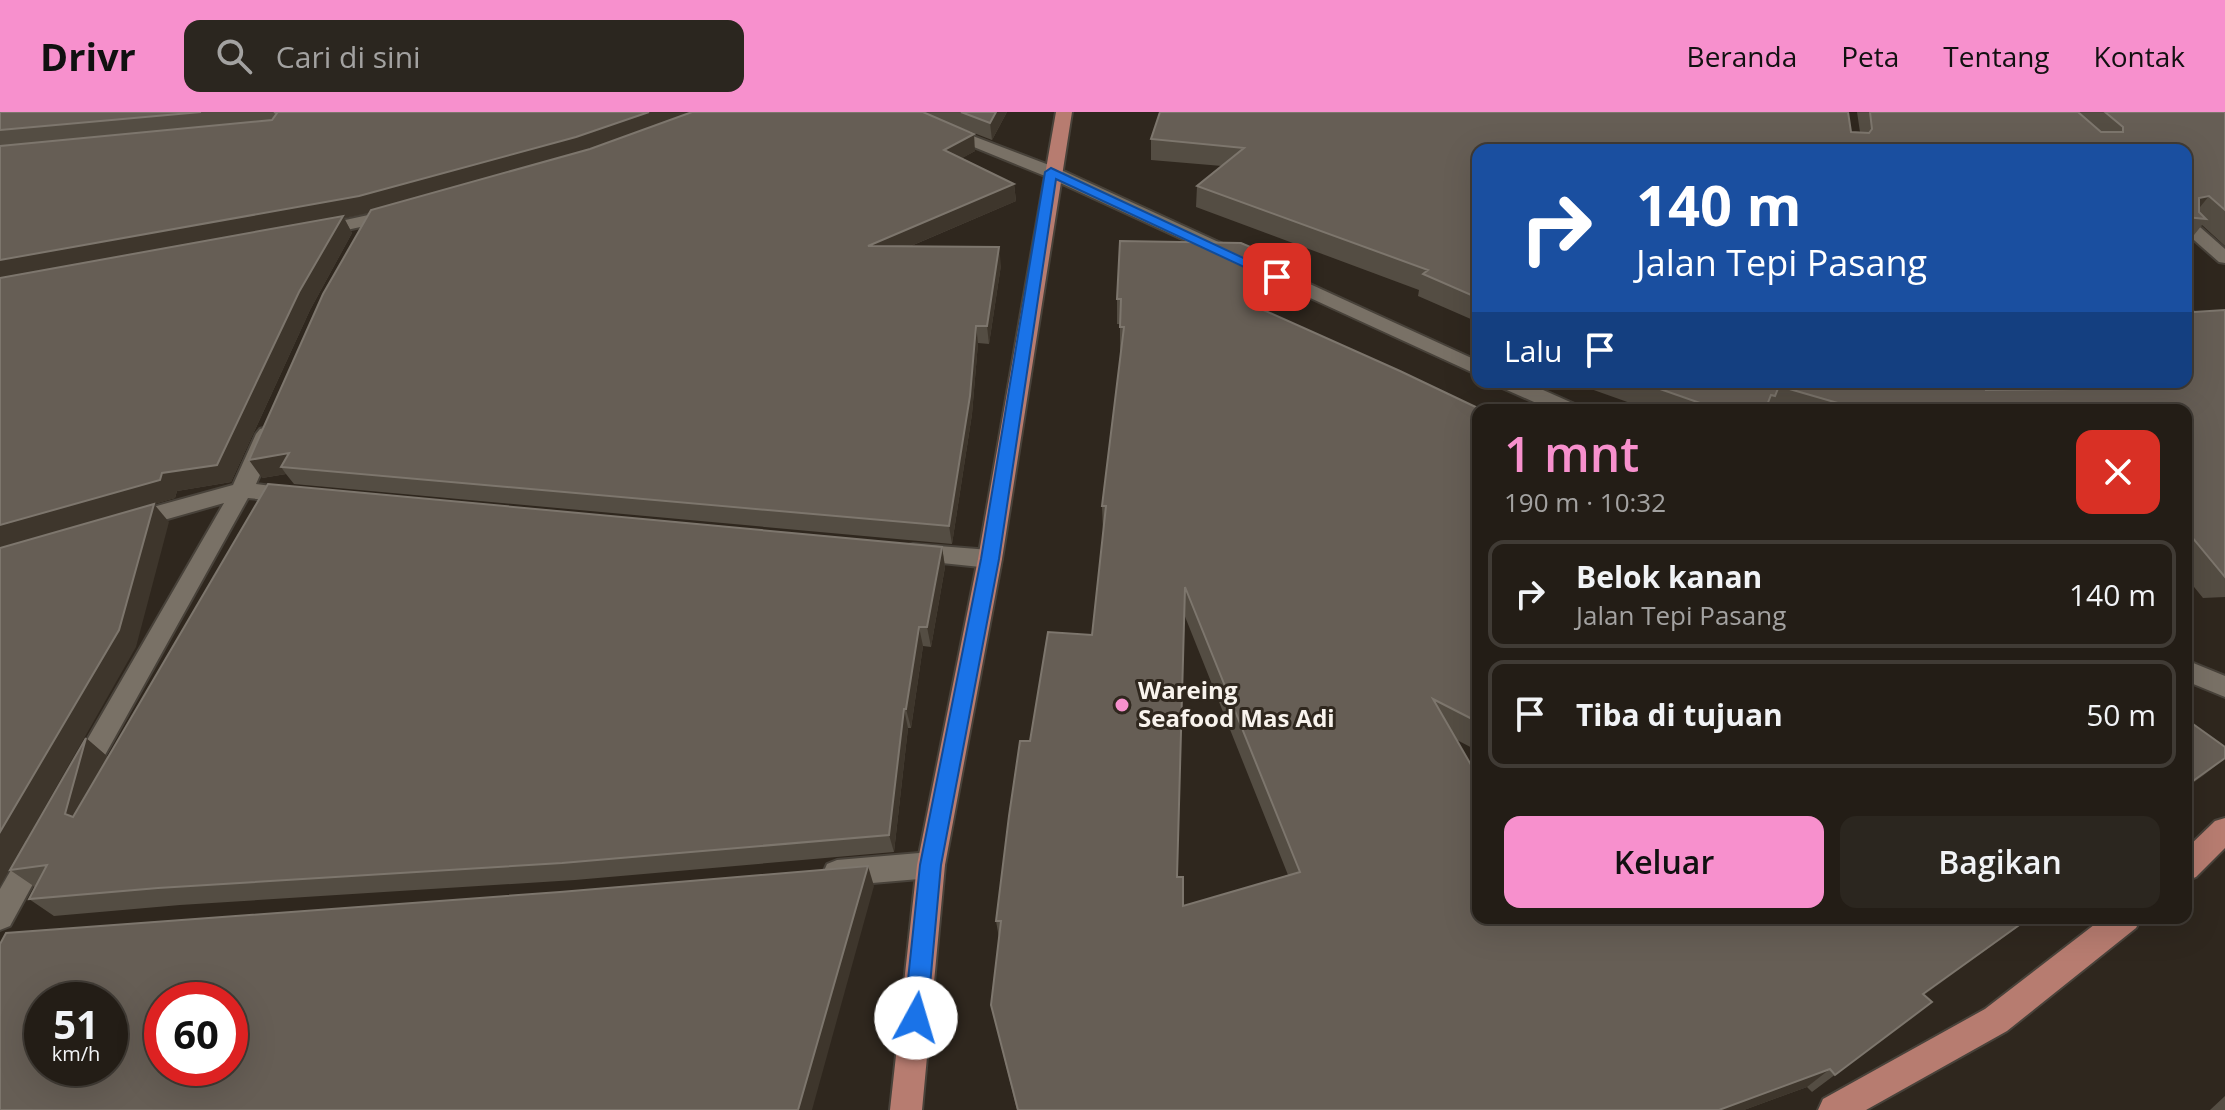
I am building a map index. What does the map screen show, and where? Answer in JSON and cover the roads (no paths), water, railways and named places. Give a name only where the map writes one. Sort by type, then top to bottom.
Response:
[{"type":"main road","points":[[906,1110],[931,865],[990,559],[1051,172],[1064,112]]},
{"type":"main road","points":[[2192,862],[2225,830]]},
{"type":"main road","points":[[1834,1110],[1996,1020],[2118,924]]},
{"type":"street","points":[[896,112],[1051,172],[1472,366]]},
{"type":"street","points":[[296,235],[415,209]]},
{"type":"street","points":[[357,246],[371,221]]},
{"type":"street","points":[[2192,229],[2225,258]]},
{"type":"street","points":[[1520,388],[1556,404]]},
{"type":"street","points":[[70,792],[242,490],[279,407]]},
{"type":"street","points":[[106,529],[242,490],[321,497]]},
{"type":"street","points":[[895,550],[990,559]]},
{"type":"street","points":[[2192,673],[2225,687]]},
{"type":"street","points":[[5,930],[47,833]]},
{"type":"street","points":[[807,876],[931,865]]},
{"type":"place","name":"Wareing Seafood Mas Adi","points":[[1122,705]]}]
